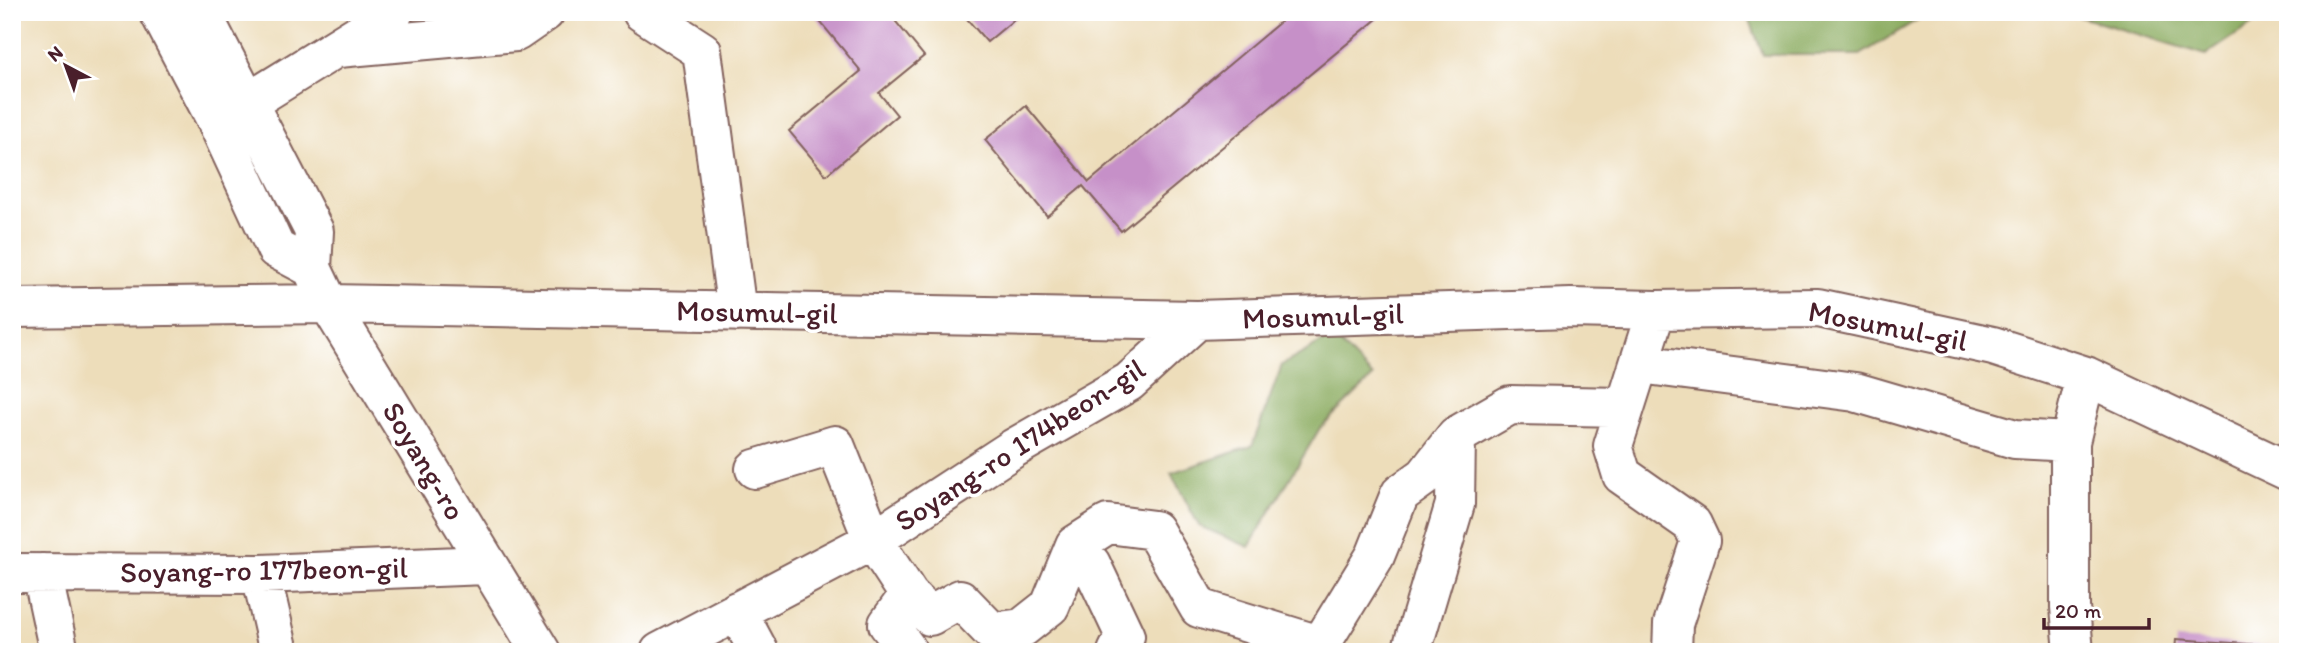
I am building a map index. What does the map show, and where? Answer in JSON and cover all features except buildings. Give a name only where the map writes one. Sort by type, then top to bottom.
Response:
[{"type":"street","points":[[159,12],[217,122],[276,249],[312,268]]},
{"type":"street","name":"Soyang-ro","points":[[201,12],[314,231],[312,268],[329,304],[541,652]]},
{"type":"street","points":[[217,122],[394,12]]},
{"type":"street","points":[[338,48],[516,32],[545,12]]},
{"type":"street","points":[[642,12],[702,51],[737,312]]},
{"type":"street","name":"Mosumul-gil","points":[[12,308],[329,304],[1197,320],[1571,308],[1818,308],[1993,346],[2086,376],[2288,471]]},
{"type":"street","points":[[1657,310],[1613,446],[1622,475],[1692,524],[1700,541],[1673,624],[1672,652]]},
{"type":"street","name":"Soyang-ro 174beon-gil","points":[[660,652],[873,540],[1014,448],[1129,383],[1197,320]]},
{"type":"street","points":[[1640,364],[1855,392],[2015,439],[2070,442]]},
{"type":"street","points":[[2074,652],[2070,607],[2070,442],[2086,376]]},
{"type":"street","points":[[873,540],[909,595],[930,616],[960,599],[992,632],[1022,628],[1049,606],[1075,545],[1108,524],[1154,530],[1199,608],[1318,648],[1374,556],[1400,494],[1424,476],[1456,436],[1510,405],[1624,407]]},
{"type":"street","points":[[1411,652],[1455,504],[1456,436]]},
{"type":"street","name":"Soyang-ro 174beon-gil","points":[[755,469],[835,445],[873,540]]},
{"type":"street","points":[[1075,545],[1091,564],[1125,636],[1117,652]]},
{"type":"street","name":"Soyang-ro 177beon-gil","points":[[60,652],[27,573],[261,574],[486,565]]},
{"type":"street","points":[[261,574],[279,652]]},
{"type":"street","points":[[907,652],[888,624],[909,595]]},
{"type":"street","points":[[737,611],[759,652]]},
{"type":"green space","points":[[1747,12],[1930,12],[1860,55],[1763,55]]},
{"type":"green space","points":[[2064,12],[2270,12],[2206,55]]},
{"type":"green space","points":[[1333,336],[1373,377],[1320,428],[1249,547],[1199,526],[1171,473],[1252,446],[1282,365]]}]
